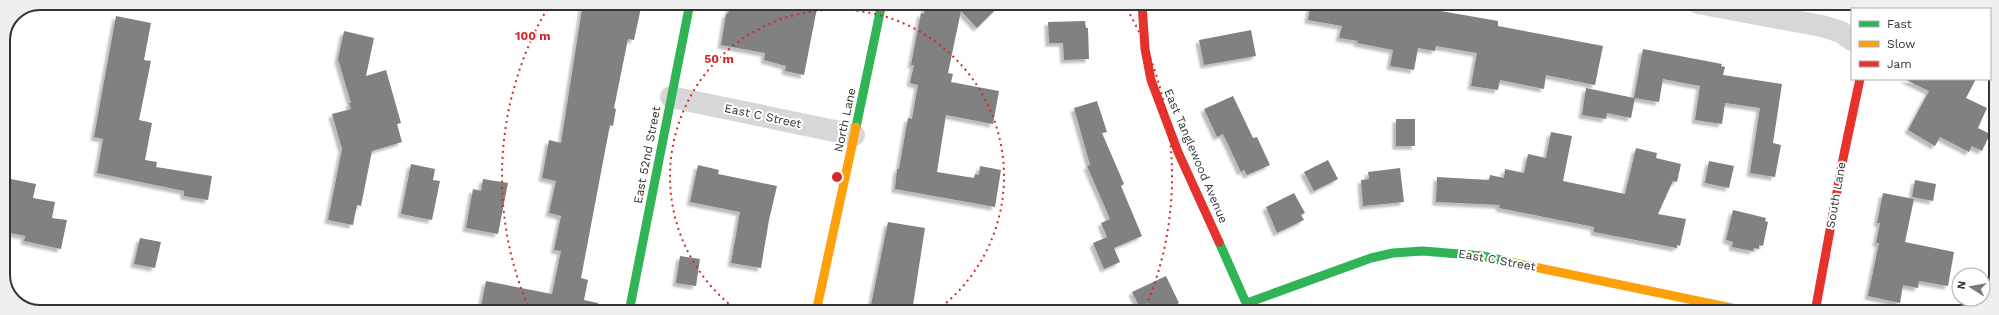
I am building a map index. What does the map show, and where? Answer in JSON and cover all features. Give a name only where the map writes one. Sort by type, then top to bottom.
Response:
[{"type":"street","name":"East 52nd Street","points":[[630,305],[689,10]]},
{"type":"street","name":"North Lane","points":[[818,305],[881,10]]},
{"type":"street","name":"East Tanglewood Avenue","points":[[1142,10],[1145,49],[1151,80],[1161,109],[1178,152],[1247,305]]},
{"type":"street","points":[[1736,10],[1822,26],[1841,32],[1850,39]]},
{"type":"street","name":"South Lane","points":[[1816,305],[1844,154],[1860,80]]},
{"type":"street","name":"East C Street","points":[[671,97],[854,135]]},
{"type":"street","name":"East C Street","points":[[1253,305],[1371,258],[1393,253],[1423,251],[1483,256],[1718,305]]},
{"type":"building","points":[[582,10],[640,10],[634,40],[628,39],[614,108],[616,109],[613,126],[610,125],[581,278],[588,280],[584,300],[598,303],[598,305],[481,305],[486,281],[552,294],[561,251],[554,250],[561,216],[549,213],[556,181],[542,178],[549,140],[561,143]]},
{"type":"building","points":[[729,10],[817,10],[804,75],[785,71],[786,66],[764,60],[765,53],[721,45],[726,14],[728,14]]},
{"type":"building","points":[[925,10],[995,10],[977,28],[961,11],[948,73],[953,74],[951,82],[999,91],[993,124],[946,115],[937,172],[974,178],[975,174],[979,175],[980,166],[1001,170],[995,207],[895,189],[897,169],[899,169],[908,118],[912,119],[918,85],[910,83],[914,65],[911,65],[921,13],[924,14]]},
{"type":"building","points":[[1310,10],[1435,10],[1498,21],[1498,26],[1603,46],[1595,85],[1546,75],[1544,89],[1500,80],[1498,90],[1471,86],[1477,53],[1436,46],[1435,51],[1418,48],[1414,70],[1390,66],[1393,50],[1339,38],[1342,26],[1308,20]]},
{"type":"building","points":[[116,16],[151,23],[144,60],[151,61],[139,120],[152,123],[145,160],[157,162],[156,167],[212,176],[208,200],[184,196],[184,191],[97,173],[103,139],[94,137]]},
{"type":"building","points":[[1085,21],[1086,28],[1088,28],[1089,59],[1064,60],[1063,43],[1049,43],[1048,22]]},
{"type":"building","points":[[1251,30],[1256,56],[1204,65],[1199,40]]},
{"type":"building","points":[[344,31],[374,38],[366,76],[386,70],[401,123],[397,124],[402,142],[372,151],[361,206],[357,205],[353,225],[328,220],[342,149],[332,114],[351,109],[349,103],[351,103],[338,59]]},
{"type":"building","points":[[1643,49],[1722,64],[1721,66],[1725,67],[1723,75],[1782,84],[1773,143],[1781,145],[1775,177],[1750,173],[1760,108],[1725,103],[1722,124],[1695,120],[1700,86],[1663,79],[1659,102],[1635,98],[1631,118],[1607,113],[1606,119],[1582,115],[1586,88],[1634,98]]},
{"type":"building","points":[[1906,80],[1975,80],[1966,98],[1987,108],[1978,128],[1989,134],[1982,151],[1972,146],[1969,152],[1940,137],[1935,146],[1908,130],[1929,91]]},
{"type":"building","points":[[1233,96],[1253,138],[1257,137],[1270,165],[1247,175],[1244,170],[1241,172],[1223,134],[1217,137],[1204,109]]},
{"type":"building","points":[[1097,101],[1107,132],[1102,133],[1124,184],[1121,186],[1142,236],[1114,248],[1120,262],[1104,269],[1093,243],[1107,237],[1101,223],[1110,219],[1087,166],[1090,165],[1074,108]]},
{"type":"building","points":[[1396,119],[1415,119],[1415,146],[1396,146]]},
{"type":"building","points":[[1551,132],[1572,136],[1563,181],[1625,194],[1636,148],[1657,153],[1656,158],[1681,164],[1677,182],[1673,181],[1658,214],[1686,219],[1680,246],[1677,245],[1677,248],[1594,232],[1594,227],[1499,208],[1500,205],[1436,202],[1437,177],[1489,180],[1490,175],[1504,178],[1505,169],[1524,173],[1528,154],[1546,158]]},
{"type":"building","points":[[1328,160],[1338,179],[1314,191],[1304,172]]},
{"type":"building","points":[[1709,161],[1734,166],[1729,188],[1705,183]]},
{"type":"building","points":[[411,164],[435,169],[433,180],[440,181],[432,220],[401,214]]},
{"type":"building","points":[[698,165],[719,170],[718,174],[777,186],[769,220],[761,268],[731,263],[740,212],[690,202]]},
{"type":"building","points":[[1400,168],[1404,202],[1363,206],[1361,180],[1369,179],[1368,172]]},
{"type":"building","points":[[11,179],[36,184],[33,198],[55,202],[52,218],[67,220],[61,249],[24,241],[25,236],[10,233]]},
{"type":"building","points":[[483,179],[508,183],[498,234],[466,228],[473,189],[481,191]]},
{"type":"building","points":[[1915,180],[1936,184],[1933,201],[1912,197]]},
{"type":"building","points":[[1294,193],[1305,213],[1301,215],[1304,220],[1277,233],[1266,207]]},
{"type":"building","points":[[1883,193],[1914,199],[1905,242],[1954,252],[1948,286],[1919,281],[1918,288],[1903,285],[1900,303],[1868,296],[1879,243],[1876,243],[1880,223],[1877,223]]},
{"type":"building","points":[[1733,210],[1766,218],[1765,221],[1768,222],[1763,246],[1759,245],[1759,249],[1754,248],[1753,251],[1732,247],[1733,242],[1726,240]]},
{"type":"building","points":[[888,222],[925,228],[913,305],[871,305]]},
{"type":"building","points":[[140,238],[161,242],[155,268],[134,264]]},
{"type":"building","points":[[680,256],[700,259],[696,286],[676,283]]},
{"type":"building","points":[[1166,276],[1179,303],[1175,305],[1149,305],[1148,303],[1145,305],[1138,305],[1132,292]]},
{"type":"traffic: fast","points":[[630,305],[689,10]]},
{"type":"traffic: fast","points":[[856,127],[881,10]]},
{"type":"traffic: fast","points":[[1219,242],[1247,305]]},
{"type":"traffic: fast","points":[[1247,303],[1371,258],[1393,253],[1423,251],[1483,256],[1510,262]]},
{"type":"traffic: slow","points":[[818,305],[856,127]]},
{"type":"traffic: slow","points":[[1510,262],[1717,305]]},
{"type":"traffic: jam","points":[[1142,10],[1145,49],[1151,80],[1178,152],[1219,242]]},
{"type":"traffic: jam","points":[[1816,305],[1844,154],[1860,80]]}]
